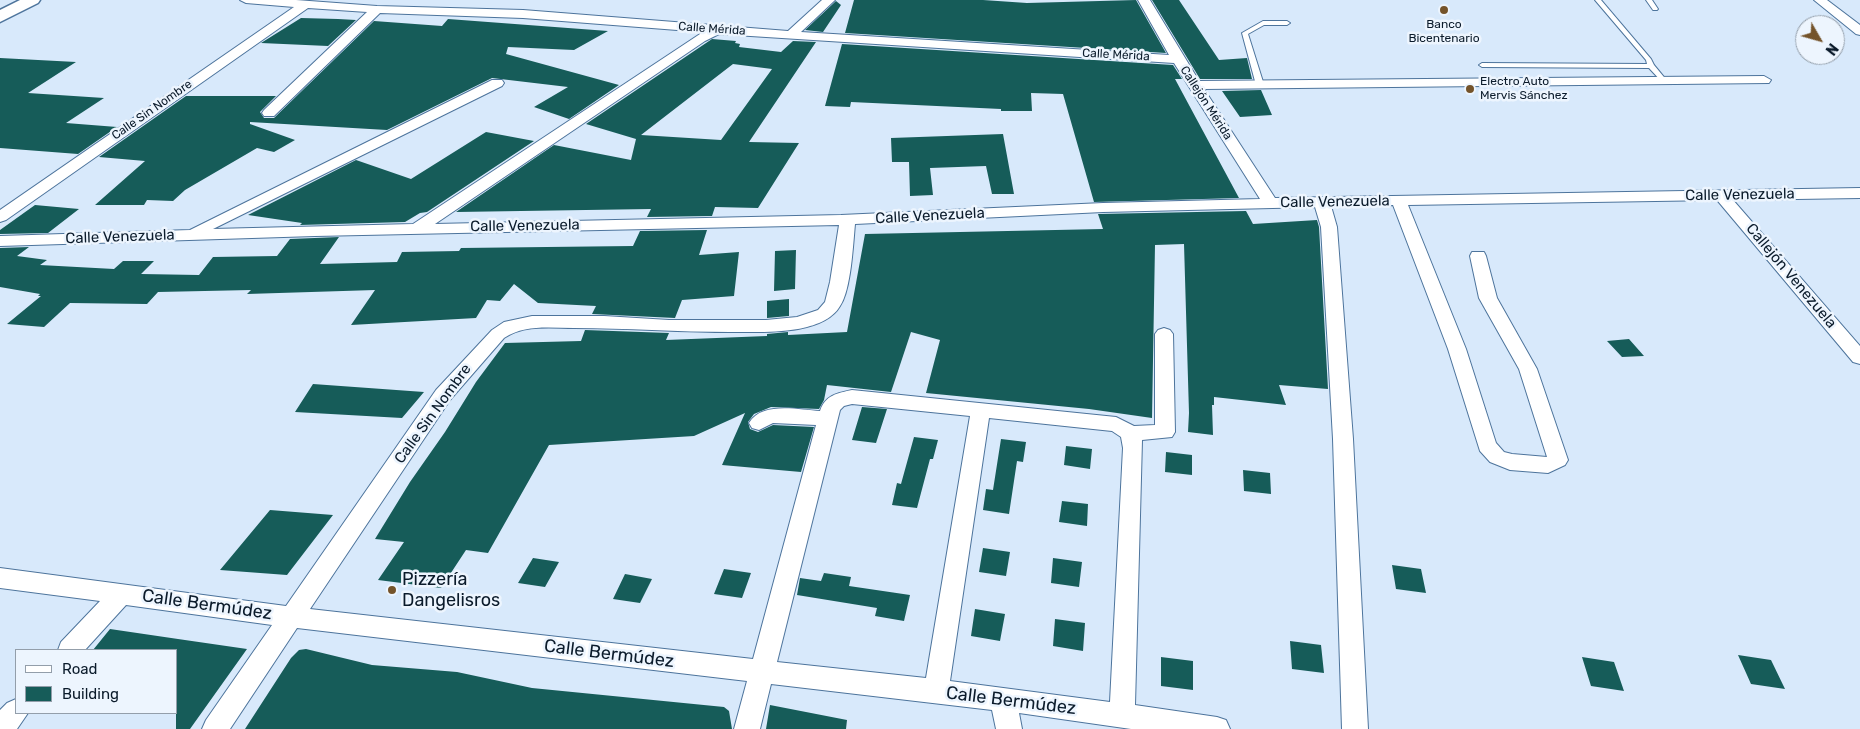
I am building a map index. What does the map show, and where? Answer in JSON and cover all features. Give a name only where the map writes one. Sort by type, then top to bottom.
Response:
[{"type":"street","points":[[0,17],[32,0]]},
{"type":"street","name":"Calle Mérida","points":[[246,0],[376,9],[523,14],[717,30],[1178,59]]},
{"type":"street","points":[[790,35],[828,0]]},
{"type":"street","name":"Callejón Mérida","points":[[1144,0],[1178,59],[1271,204]]},
{"type":"street","points":[[1820,0],[1860,31]]},
{"type":"street","name":"Calle Sin Nombre","points":[[0,217],[304,5]]},
{"type":"street","points":[[269,113],[376,9]]},
{"type":"street","points":[[418,228],[701,38],[717,30]]},
{"type":"street","points":[[1195,86],[1764,80]]},
{"type":"street","points":[[192,234],[497,83]]},
{"type":"street","name":"Calle Venezuela","points":[[0,241],[418,228],[848,220],[1136,207],[1860,193]]},
{"type":"street","name":"Callejón Venezuela","points":[[1721,195],[1860,358]]},
{"type":"street","points":[[1398,201],[1457,349],[1487,446],[1497,457],[1510,462],[1548,466],[1558,460],[1528,369],[1488,298],[1478,256]]},
{"type":"street","points":[[1322,203],[1329,227],[1343,440],[1355,729]]},
{"type":"street","name":"Calle Sin Nombre","points":[[215,729],[443,395],[465,367],[498,334],[510,326],[532,322],[604,322],[669,326],[766,326],[799,323],[824,314],[833,304],[840,282],[848,220]]},
{"type":"street","points":[[747,729],[760,672],[831,407],[838,400],[852,396],[1116,424],[1131,434],[1165,432],[1164,334]]},
{"type":"street","points":[[936,692],[981,409]]},
{"type":"street","points":[[759,424],[769,416],[828,418]]},
{"type":"street","points":[[1122,715],[1133,448],[1131,434]]},
{"type":"street","name":"Calle Bermúdez","points":[[0,578],[290,617],[1003,699],[1217,729]]},
{"type":"street","points":[[71,649],[121,594]]},
{"type":"street","points":[[1003,699],[1009,729]]},
{"type":"street","points":[[0,729],[15,712]]},
{"type":"lane","points":[[1598,0],[1649,60],[1651,66],[1665,82]]},
{"type":"lane","points":[[1649,0],[1655,9]]},
{"type":"lane","points":[[1260,85],[1245,33],[1263,23],[1287,23]]},
{"type":"lane","points":[[1482,65],[1651,66]]},
{"type":"building","points":[[854,0],[983,0],[1027,3],[1136,0],[1166,53],[845,33]]},
{"type":"building","points":[[1152,0],[1179,0],[1219,60],[1247,58],[1252,79],[1200,79]]},
{"type":"building","points":[[836,1],[841,5],[823,32],[805,30]]},
{"type":"building","points":[[301,18],[356,20],[328,46],[261,43]]},
{"type":"building","points":[[448,19],[608,31],[574,50],[508,47],[506,54],[619,85],[569,119],[534,107],[568,87],[492,78],[387,130],[250,122],[250,124],[295,140],[274,152],[257,148],[185,190],[173,201],[147,200],[144,205],[95,205],[145,161],[99,157],[186,96],[276,96],[260,112],[264,118],[274,118],[374,21],[442,26]]},
{"type":"building","points":[[712,39],[736,41],[735,43],[740,44],[739,47],[781,52],[793,41],[816,42],[749,142],[799,143],[758,208],[715,207],[712,216],[647,217],[651,209],[456,212],[554,145],[631,160],[636,139],[586,124]],"holes":[[[733,64],[772,69],[721,140],[641,135]]]},
{"type":"building","points":[[842,44],[1173,65],[1182,79],[1175,79],[1239,198],[1094,202],[1063,94],[1031,93],[1032,111],[1001,111],[1001,109],[851,102],[850,107],[825,106]]},
{"type":"building","points":[[0,58],[76,62],[28,93],[104,98],[66,123],[117,127],[78,154],[0,148]]},
{"type":"building","points":[[1261,90],[1272,115],[1240,117],[1222,91]]},
{"type":"building","points":[[486,132],[534,141],[427,212],[420,213],[405,222],[300,225],[302,223],[248,215],[356,160],[411,179]]},
{"type":"building","points":[[1003,134],[1014,194],[992,194],[986,166],[930,168],[933,195],[910,196],[909,162],[892,162],[891,138]]},
{"type":"building","points":[[35,205],[79,209],[48,233],[0,234],[0,230]]},
{"type":"building","points":[[1246,211],[1253,224],[1317,220],[1319,227],[1328,389],[1279,385],[1286,405],[1214,397],[1214,405],[1212,405],[1213,435],[1188,432],[1184,244],[1155,245],[1152,418],[1089,409],[926,393],[940,340],[911,332],[891,392],[827,385],[824,400],[819,409],[771,407],[754,414],[748,422],[750,429],[758,432],[773,425],[814,427],[801,472],[722,465],[745,413],[694,436],[549,445],[488,553],[466,550],[441,588],[378,580],[404,542],[375,539],[476,382],[505,343],[581,341],[585,330],[669,333],[666,340],[767,336],[767,334],[788,332],[788,335],[847,332],[865,234],[1103,229],[1098,214]]},
{"type":"building","points":[[707,230],[699,255],[739,252],[734,296],[682,300],[675,318],[592,314],[596,306],[538,303],[514,284],[500,301],[487,300],[476,318],[351,325],[375,290],[247,294],[251,290],[158,292],[147,304],[70,303],[44,327],[7,324],[41,296],[38,296],[40,294],[0,287],[0,248],[29,247],[17,256],[47,260],[40,265],[114,269],[123,261],[154,261],[141,274],[199,275],[213,257],[277,256],[290,239],[339,237],[320,264],[397,262],[402,252],[459,251],[461,248],[633,246],[640,231]]},
{"type":"building","points":[[796,250],[795,289],[774,291],[775,251]]},
{"type":"building","points":[[789,299],[789,316],[767,318],[767,301]]},
{"type":"building","points":[[1629,339],[1644,356],[1622,357],[1607,341]]},
{"type":"building","points":[[313,384],[424,392],[402,418],[295,412]]},
{"type":"building","points":[[862,407],[887,409],[876,443],[852,440]]},
{"type":"building","points":[[914,437],[938,440],[933,459],[930,459],[917,508],[892,505],[897,483],[901,484]]},
{"type":"building","points":[[1001,439],[1026,442],[1023,462],[1017,461],[1009,514],[983,510],[986,489],[993,490]]},
{"type":"building","points":[[1066,446],[1092,449],[1090,469],[1064,465]]},
{"type":"building","points":[[1166,452],[1192,455],[1192,475],[1165,472]]},
{"type":"building","points":[[1243,470],[1270,473],[1271,494],[1244,491]]},
{"type":"building","points":[[1062,501],[1088,504],[1087,526],[1059,522]]},
{"type":"building","points":[[270,510],[333,515],[287,575],[220,570]]},
{"type":"building","points":[[983,548],[1010,552],[1006,576],[979,572]]},
{"type":"building","points":[[533,558],[559,562],[545,587],[518,583]]},
{"type":"building","points":[[1053,558],[1082,562],[1079,587],[1051,583]]},
{"type":"building","points":[[1392,565],[1421,569],[1426,593],[1396,589]]},
{"type":"building","points":[[724,569],[751,573],[742,598],[714,594]]},
{"type":"building","points":[[824,573],[851,577],[849,586],[910,595],[904,621],[875,616],[877,608],[797,595],[800,578],[821,581]]},
{"type":"building","points":[[625,574],[652,579],[640,603],[613,599]]},
{"type":"building","points":[[975,609],[1005,614],[1000,641],[971,636]]},
{"type":"building","points":[[1055,619],[1085,623],[1083,651],[1053,646]]},
{"type":"building","points":[[110,629],[247,649],[190,729],[176,729],[176,714],[178,714],[178,649],[94,649]]},
{"type":"building","points":[[1290,641],[1321,645],[1324,673],[1292,669]]},
{"type":"building","points":[[306,649],[372,665],[457,672],[532,688],[724,707],[729,711],[732,729],[245,729],[291,658],[299,650]]},
{"type":"building","points":[[1738,655],[1771,660],[1785,689],[1751,684]]},
{"type":"building","points":[[1161,657],[1193,661],[1193,690],[1161,686]]},
{"type":"building","points":[[1582,657],[1614,662],[1624,691],[1591,686]]},
{"type":"building","points":[[770,705],[847,720],[846,729],[766,729]]},
{"type":"place","name":"Banco Bicentenario","points":[[1444,10]]},
{"type":"place","name":"Electro Auto Mervis Sánchez","points":[[1470,89]]},
{"type":"place","name":"Pizzería Dangelisros","points":[[392,590]]}]
